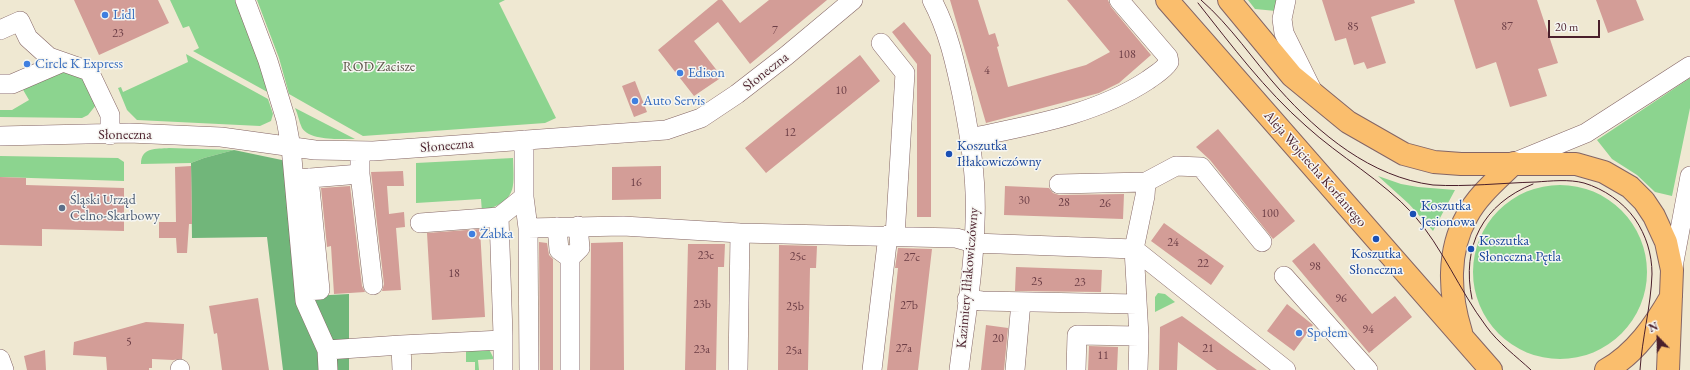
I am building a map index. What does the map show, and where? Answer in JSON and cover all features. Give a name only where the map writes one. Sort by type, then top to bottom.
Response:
[{"type":"main road","name":"Aleja Wojciecha Korfantego","points":[[1167,0],[1488,367]]},
{"type":"main road","points":[[1229,0],[1292,76],[1314,95],[1365,133],[1404,154],[1434,162],[1461,164],[1576,164],[1604,172],[1630,187],[1644,201],[1654,216],[1666,242],[1672,270],[1668,370]]},
{"type":"main road","points":[[1463,338],[1454,310],[1452,290],[1455,244],[1466,216],[1474,205],[1514,163]]},
{"type":"main road","points":[[1606,370],[1622,361],[1643,338],[1659,318],[1672,296]]},
{"type":"main road","points":[[1488,367],[1507,370]]},
{"type":"street","points":[[245,0],[268,61],[286,120],[291,147],[301,178],[320,290],[304,292],[305,301],[327,350],[328,370]]},
{"type":"street","name":"Słoneczna","points":[[0,136],[129,134],[221,137],[315,150],[360,151],[666,130],[701,118],[737,94],[786,56],[853,0]]},
{"type":"street","name":"Kazimiery Iłłakowiczówny","points":[[932,0],[949,37],[970,138],[975,192],[974,243],[959,370]]},
{"type":"street","points":[[970,138],[1069,116],[1135,88],[1165,68],[1169,62],[1168,57],[1119,0]]},
{"type":"street","points":[[1286,0],[1282,19],[1284,33],[1314,95]]},
{"type":"street","points":[[0,30],[20,21],[28,38],[49,57],[89,71],[110,115],[110,135]]},
{"type":"street","points":[[872,370],[892,236],[905,73],[880,43]]},
{"type":"street","points":[[3,84],[63,62]]},
{"type":"street","points":[[1514,163],[1586,133],[1689,67]]},
{"type":"street","points":[[524,140],[524,197],[528,228],[529,370]]},
{"type":"street","points":[[360,151],[360,174],[373,285]]},
{"type":"street","points":[[1059,184],[1146,182],[1176,166],[1201,167],[1262,242]]},
{"type":"street","points":[[301,178],[360,174]]},
{"type":"street","points":[[1672,270],[1688,201],[1690,176]]},
{"type":"street","points":[[1138,370],[1139,336],[1134,249],[1145,196],[1146,182]]},
{"type":"street","points":[[420,223],[499,217],[524,197]]},
{"type":"street","points":[[499,217],[504,335],[502,340],[503,370]]},
{"type":"street","points":[[570,370],[570,258],[580,248],[578,226]]},
{"type":"street","points":[[528,228],[623,226],[740,233],[956,238],[974,243],[1134,249],[1286,370]]},
{"type":"street","points":[[557,227],[559,250],[570,258]]},
{"type":"street","points":[[738,370],[740,233]]},
{"type":"street","points":[[1284,276],[1368,370]]},
{"type":"street","points":[[967,299],[982,301],[1137,304]]},
{"type":"street","points":[[1015,370],[1021,302]]},
{"type":"street","points":[[1076,370],[1077,335],[1139,336]]},
{"type":"street","points":[[327,350],[502,340]]},
{"type":"street","points":[[401,345],[402,370]]},
{"type":"street","points":[[0,359],[4,370]]},
{"type":"green space","points":[[170,0],[239,0],[271,94],[193,51],[199,48],[189,26],[183,28]]},
{"type":"green space","name":"ROD Zacisze","points":[[257,0],[505,0],[499,3],[556,118],[545,123],[363,136],[289,94],[279,58]]},
{"type":"green space","points":[[1248,0],[1278,0],[1276,11],[1255,9]]},
{"type":"green space","points":[[186,54],[268,99],[273,114],[271,121],[260,126],[137,120],[127,110],[118,88],[121,87],[123,92],[188,62]]},
{"type":"green space","points":[[59,69],[82,78],[96,105],[88,115],[82,118],[0,117],[0,110],[12,110],[29,100],[22,88]]},
{"type":"green space","points":[[1690,78],[1690,108],[1672,196],[1655,192],[1637,175],[1612,159],[1597,140]]},
{"type":"green space","points":[[295,108],[355,139],[319,137],[306,132],[302,128]]},
{"type":"green space","points":[[154,149],[234,150],[191,163],[141,164],[142,158],[146,152]]},
{"type":"green space","points":[[234,150],[301,164],[311,296],[349,294],[349,370],[283,370],[267,237],[192,238],[191,163]]},
{"type":"green space","points":[[0,156],[118,158],[124,162],[124,181],[0,177]]},
{"type":"green space","points":[[513,158],[513,186],[511,192],[502,203],[482,212],[481,199],[416,203],[416,163]]},
{"type":"green space","points":[[1378,176],[1401,184],[1455,190],[1433,231],[1409,204]]},
{"type":"green space","points":[[1551,185],[1569,185],[1601,195],[1615,205],[1627,217],[1637,231],[1643,247],[1647,263],[1647,281],[1637,313],[1627,327],[1615,339],[1601,349],[1585,355],[1569,359],[1551,359],[1519,349],[1505,339],[1493,327],[1483,313],[1477,297],[1473,281],[1473,263],[1483,231],[1493,217],[1505,205],[1519,195],[1535,189]]},
{"type":"green space","points":[[1158,293],[1165,294],[1175,302],[1155,312],[1155,297]]},
{"type":"green space","points":[[466,349],[489,349],[494,359],[478,360],[479,370],[475,370],[475,362],[466,362]]},
{"type":"building","points":[[74,0],[158,0],[169,23],[99,55]]},
{"type":"building","points":[[718,0],[722,0],[740,23],[769,0],[827,0],[750,64],[718,22],[694,41],[722,77],[694,96],[658,50]]},
{"type":"building","points":[[950,0],[978,0],[989,35],[995,33],[999,46],[997,47],[1008,87],[1086,65],[1110,52],[1067,0],[1108,0],[1111,7],[1151,55],[1119,83],[1099,93],[986,123]]},
{"type":"building","points":[[1322,0],[1414,0],[1415,3],[1371,17],[1386,63],[1367,69],[1364,62],[1354,65],[1346,38],[1335,41]]},
{"type":"building","points":[[1454,0],[1537,0],[1558,63],[1538,69],[1547,96],[1510,107],[1496,62],[1476,69]]},
{"type":"building","points":[[1596,0],[1636,0],[1644,20],[1608,33]]},
{"type":"building","points":[[904,22],[931,55],[931,217],[917,217],[917,64],[892,32]]},
{"type":"building","points":[[860,55],[880,81],[766,173],[745,148]]},
{"type":"building","points":[[635,81],[647,112],[634,117],[622,86]]},
{"type":"building","points":[[1218,129],[1295,221],[1273,239],[1210,160],[1196,147]]},
{"type":"building","points":[[191,166],[192,224],[189,224],[187,253],[177,253],[176,238],[159,238],[159,222],[176,222],[175,167]]},
{"type":"building","points":[[661,166],[661,199],[612,200],[612,167]]},
{"type":"building","points":[[403,171],[404,186],[387,186],[389,214],[404,212],[405,227],[396,228],[401,290],[382,291],[384,284],[371,172]]},
{"type":"building","name":"Śląski Urząd Celno-Skarbowy","points":[[0,177],[26,178],[26,185],[124,188],[124,231],[42,229],[42,246],[0,245]]},
{"type":"building","points":[[350,186],[362,286],[365,292],[334,294],[331,246],[327,247],[321,188]]},
{"type":"building","points":[[1005,186],[1049,188],[1053,193],[1059,195],[1124,194],[1123,219],[1004,215]]},
{"type":"building","points":[[1164,223],[1224,266],[1211,285],[1151,241]]},
{"type":"building","points":[[480,229],[485,317],[432,320],[427,233]]},
{"type":"building","points":[[539,242],[547,243],[549,255],[553,259],[553,370],[540,370]]},
{"type":"building","points":[[623,242],[624,370],[590,370],[591,243]]},
{"type":"building","points":[[1314,243],[1372,314],[1395,296],[1412,317],[1369,353],[1292,261]]},
{"type":"building","points":[[688,244],[725,244],[724,267],[718,267],[716,370],[685,370]]},
{"type":"building","points":[[779,245],[817,246],[816,268],[810,268],[808,370],[778,370]]},
{"type":"building","points":[[898,248],[932,249],[918,370],[887,370],[898,268],[895,268]]},
{"type":"building","points":[[1016,267],[1102,270],[1101,292],[1015,291]]},
{"type":"building","points":[[258,298],[269,370],[222,370],[217,333],[214,334],[209,306]]},
{"type":"building","points":[[1287,304],[1313,325],[1294,351],[1267,331]]},
{"type":"building","points":[[1182,316],[1257,370],[1217,370],[1178,342],[1177,370],[1159,370],[1160,327]]},
{"type":"building","points":[[146,322],[184,324],[182,359],[152,359],[152,368],[149,368],[149,370],[107,370],[106,357],[73,355],[74,342]]},
{"type":"building","points":[[986,325],[1008,328],[1004,370],[981,370]]},
{"type":"building","points":[[1089,346],[1118,347],[1117,370],[1088,370]]},
{"type":"building","points":[[45,350],[46,370],[27,370],[24,356]]},
{"type":"tram line","points":[[1201,0],[1242,43],[1269,78],[1311,122],[1348,151],[1388,173],[1433,185],[1572,181],[1584,183],[1599,189],[1625,207],[1639,225],[1648,245],[1651,259],[1651,286],[1640,370]]},
{"type":"tram line","points":[[1198,3],[1249,67],[1291,112],[1319,137],[1388,190],[1413,214],[1424,227],[1467,298],[1486,326],[1502,344],[1531,370]]},
{"type":"tram line","points":[[1472,299],[1469,280],[1470,261],[1473,245],[1480,229],[1489,215],[1501,203],[1533,184]]},
{"type":"place","name":"Lidl","points":[[105,15]]},
{"type":"place","name":"Circle K Express","points":[[27,64]]},
{"type":"place","name":"Edison","points":[[680,73]]},
{"type":"place","name":"Auto Servis","points":[[635,101]]},
{"type":"place","name":"Koszutka Iłłakowiczówny","points":[[949,154]]},
{"type":"place","name":"Śląski Urząd Celno-Skarbowy","points":[[62,208]]},
{"type":"place","name":"Koszutka Jesionowa","points":[[1413,214]]},
{"type":"place","name":"Żabka","points":[[472,234]]},
{"type":"place","name":"Koszutka Słoneczna","points":[[1376,239]]},
{"type":"place","name":"Koszutka Słoneczna Pętla","points":[[1471,249]]},
{"type":"place","name":"Społem","points":[[1299,333]]}]
